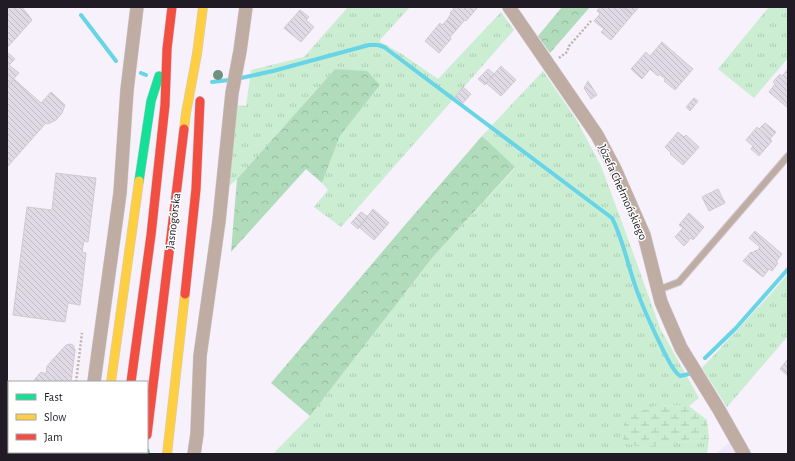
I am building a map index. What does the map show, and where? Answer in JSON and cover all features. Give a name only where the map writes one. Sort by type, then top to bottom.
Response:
[{"type":"main road","name":"Jasnogórska","points":[[131,381],[151,235],[165,105],[167,49],[172,7]]},
{"type":"main road","name":"Jasnogórska","points":[[148,427],[186,113],[197,54],[203,7]]},
{"type":"main road","points":[[111,381],[151,102],[167,49]]},
{"type":"main road","points":[[167,454],[196,189],[200,96],[197,54]]},
{"type":"street","points":[[94,381],[120,193],[127,90],[137,7]]},
{"type":"street","points":[[194,454],[197,434],[200,356],[219,221],[232,92],[240,51],[246,7]]},
{"type":"street","name":"Józefa Chełmońskiego","points":[[509,7],[597,135],[615,169],[644,235],[661,302],[680,348],[718,408],[744,454]]},
{"type":"lane","points":[[658,290],[680,282],[788,156]]},
{"type":"path","points":[[567,52],[569,46],[591,21]]},
{"type":"path","points":[[76,381],[82,333]]},
{"type":"shaded area","points":[[731,441],[737,454],[715,454]]},
{"type":"green space","points":[[348,7],[410,7],[379,41],[402,54],[438,79],[501,12],[514,30],[341,227],[314,207],[328,190],[322,183],[340,136],[380,85],[335,69],[237,179],[228,187],[236,105],[246,106],[251,70],[304,57]]},
{"type":"green space","points":[[562,7],[590,7],[550,53],[538,36]]},
{"type":"green space","points":[[769,7],[788,7],[788,58],[754,98],[718,69]]},
{"type":"green space","points":[[335,69],[367,71],[380,85],[340,136],[322,183],[306,169],[231,252],[237,179]]},
{"type":"green space","points":[[543,71],[576,119],[601,166],[660,328],[699,398],[689,406],[657,405],[640,447],[709,439],[707,454],[273,454],[310,416],[432,258],[515,168],[482,136]]},
{"type":"green space","points":[[482,136],[515,167],[432,258],[310,416],[271,383]]},
{"type":"green space","points":[[788,274],[788,336],[727,407],[702,368]]},
{"type":"green space","points":[[657,405],[689,406],[707,420],[709,439],[640,447],[624,443],[621,431],[628,416]]},
{"type":"building","points":[[7,7],[22,7],[32,20],[7,48]]},
{"type":"building","points":[[455,7],[478,7],[457,29],[447,20]]},
{"type":"building","points":[[600,7],[622,7],[632,15],[611,40],[601,32],[604,29],[594,21],[600,14],[597,11]]},
{"type":"building","points":[[622,7],[639,7],[632,15]]},
{"type":"building","points":[[300,10],[309,17],[306,20],[314,27],[301,42],[284,28]]},
{"type":"building","points":[[447,20],[457,29],[439,53],[425,41],[440,23],[442,25]]},
{"type":"building","points":[[662,42],[693,69],[675,90],[664,81],[665,79],[659,74],[658,76],[650,69],[642,79],[631,69],[646,52],[650,56]]},
{"type":"building","points":[[7,52],[15,59],[9,65],[19,73],[7,86]]},
{"type":"building","points":[[501,66],[516,80],[501,96],[486,83]]},
{"type":"building","points":[[488,69],[494,74],[485,85],[478,79]]},
{"type":"building","points":[[788,69],[788,108],[769,92],[775,84],[773,82],[780,74],[782,76]]},
{"type":"building","points":[[14,79],[41,103],[51,92],[65,105],[62,113],[56,120],[48,124],[46,123],[7,167],[7,87]]},
{"type":"building","points":[[588,81],[597,95],[591,99],[584,88]]},
{"type":"building","points":[[463,87],[471,94],[463,103],[455,97]]},
{"type":"building","points":[[694,98],[698,101],[690,111],[686,107]]},
{"type":"building","points":[[765,123],[776,132],[770,139],[759,129]]},
{"type":"building","points":[[757,127],[772,141],[759,156],[751,149],[753,146],[746,140]]},
{"type":"building","points":[[678,132],[684,137],[686,135],[699,147],[683,165],[670,154],[671,153],[665,147]]},
{"type":"building","points":[[56,173],[96,178],[88,242],[84,241],[82,252],[86,253],[80,305],[68,303],[65,322],[13,315],[27,207],[52,210]]},
{"type":"building","points":[[718,189],[725,203],[709,211],[702,197]]},
{"type":"building","points":[[373,209],[389,223],[374,240],[359,227]]},
{"type":"building","points":[[361,212],[368,217],[358,229],[351,223]]},
{"type":"building","points":[[689,213],[704,227],[693,240],[691,238],[684,246],[675,237],[683,228],[679,225]]},
{"type":"building","points":[[755,231],[782,254],[772,271],[769,269],[763,277],[743,261],[751,252],[757,251],[760,247],[749,238]]},
{"type":"building","points":[[66,345],[73,345],[75,350],[71,381],[34,381],[41,372],[46,374],[47,366]]},
{"type":"building","points":[[788,359],[788,376],[780,369]]},
{"type":"building","points":[[8,436],[8,453],[16,453],[15,454],[7,454]]},
{"type":"building","points":[[36,453],[37,454],[15,454]]},
{"type":"waterway","points":[[81,15],[116,61]]},
{"type":"waterway","points":[[241,78],[273,71],[369,45],[384,47],[612,218],[625,251],[632,277],[641,301],[663,350],[677,374],[680,376],[689,374]]},
{"type":"waterway","points":[[141,73],[146,75]]},
{"type":"waterway","points":[[212,82],[229,80]]},
{"type":"waterway","points":[[705,358],[735,329],[788,269]]},
{"type":"traffic: fast","points":[[139,181],[151,101],[159,76]]},
{"type":"traffic: slow","points":[[184,129],[197,54],[203,7]]},
{"type":"traffic: slow","points":[[111,381],[139,181]]},
{"type":"traffic: slow","points":[[167,454],[185,294]]},
{"type":"traffic: jam","points":[[131,381],[151,235],[165,105],[167,49],[172,7]]},
{"type":"traffic: jam","points":[[185,294],[196,189],[200,101]]},
{"type":"traffic: jam","points":[[148,427],[184,129]]}]
